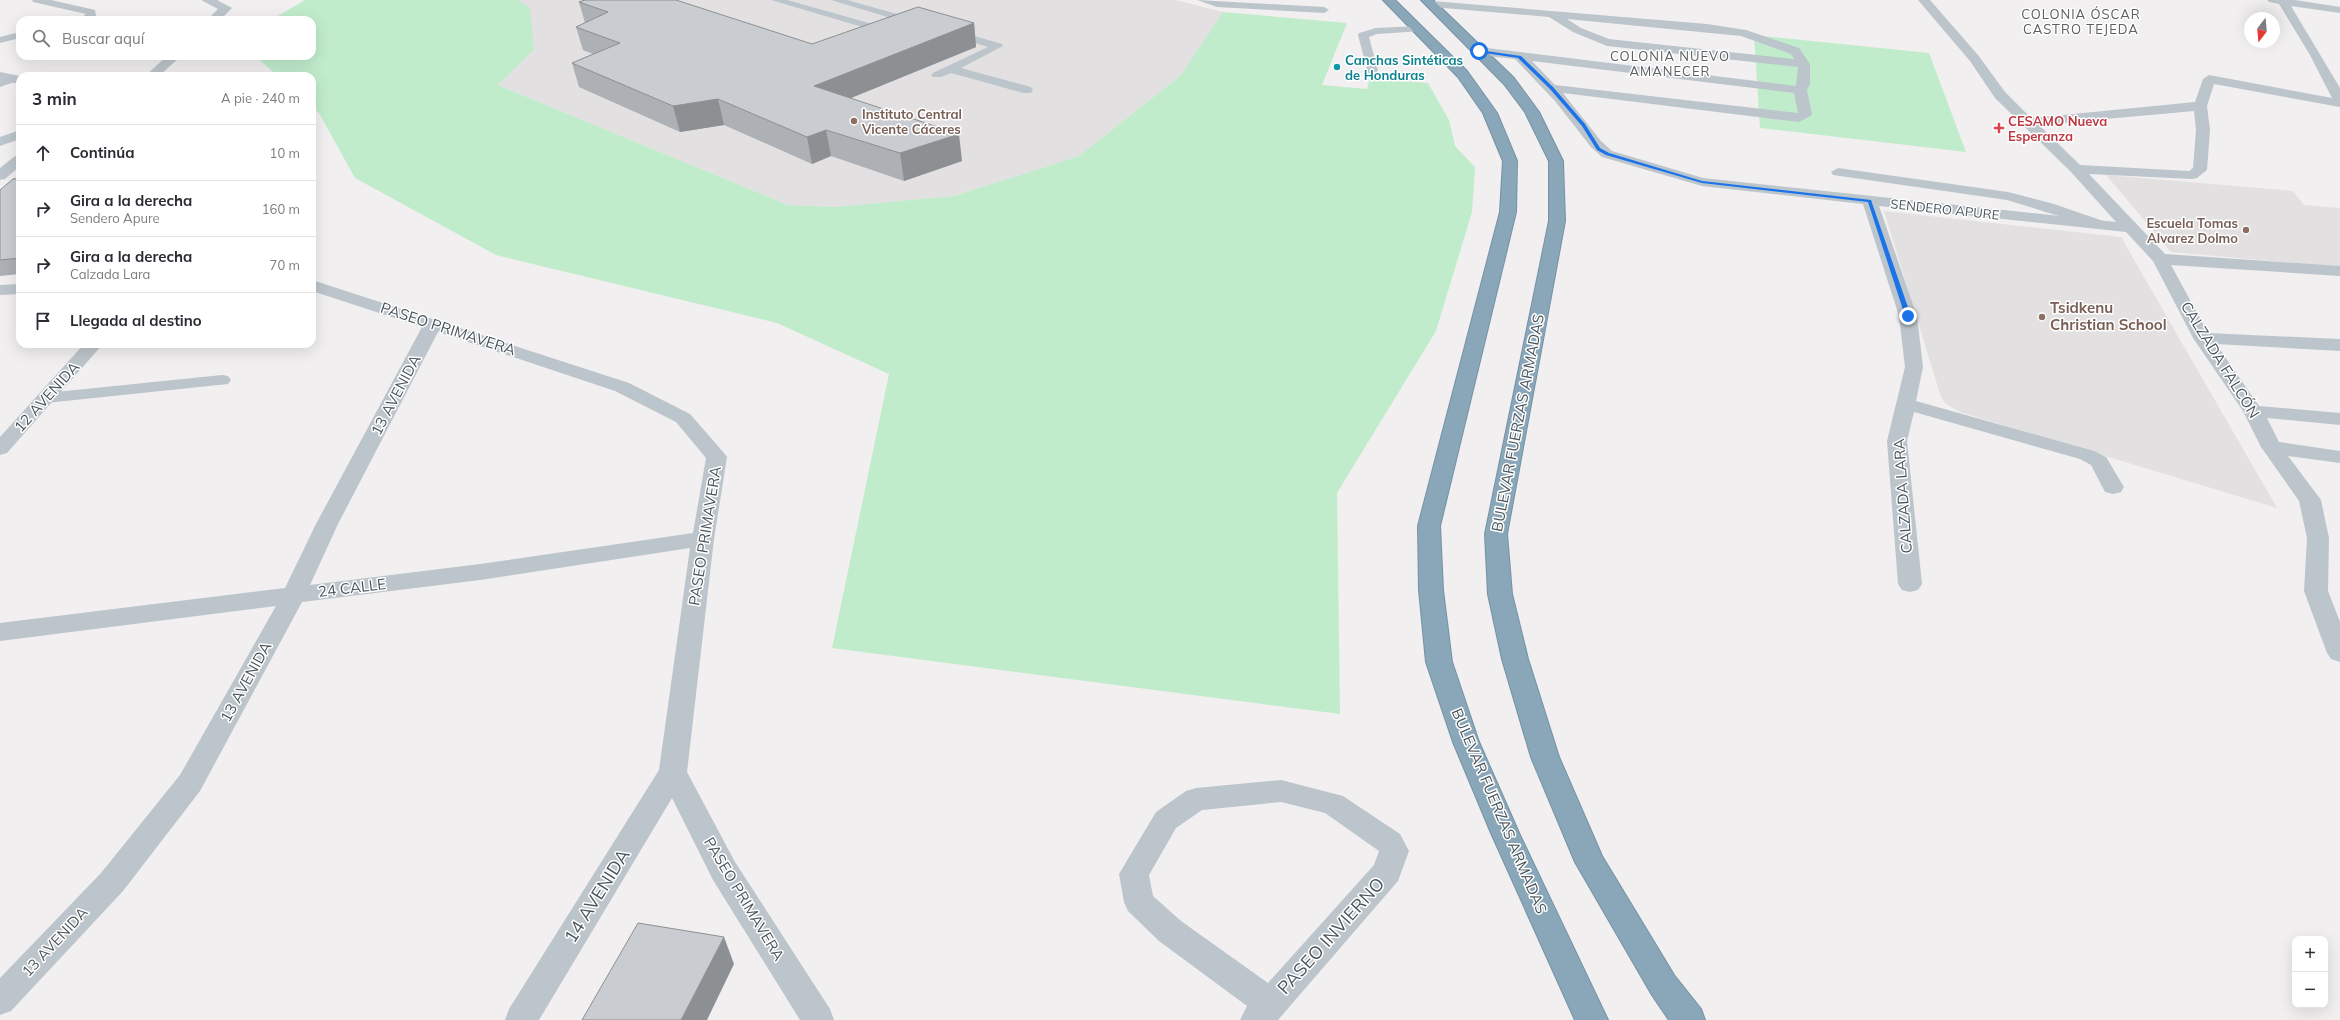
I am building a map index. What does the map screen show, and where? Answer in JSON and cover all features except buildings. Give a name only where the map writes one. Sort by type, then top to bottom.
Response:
[{"type":"highway","name":"BULEVAR FUERZAS ARMADAS","points":[[1389,0],[1463,74],[1490,113],[1510,161],[1508,212],[1429,526],[1431,590],[1439,662],[1475,763],[1592,1020]]},
{"type":"highway","name":"BULEVAR FUERZAS ARMADAS","points":[[1429,2],[1509,81],[1532,112],[1556,162],[1558,182],[1558,221],[1496,534],[1500,594],[1515,659],[1545,757],[1590,862],[1663,985],[1689,1020]]},
{"type":"street","points":[[207,0],[226,8]]},
{"type":"street","points":[[217,16],[226,8],[239,0]]},
{"type":"street","name":"CALZADA FALCÓN","points":[[1924,0],[1974,58],[2000,95],[2076,169],[2160,259],[2202,338],[2253,411],[2271,447],[2310,500],[2318,538],[2316,591],[2340,653]]},
{"type":"street","points":[[2277,1],[2340,10]]},
{"type":"street","points":[[2277,1],[2316,55],[2340,101]]},
{"type":"street","points":[[1429,2],[1742,34],[1796,51],[1804,64],[1804,84],[1800,90],[1805,115],[1799,118],[1551,88]]},
{"type":"street","points":[[1552,14],[1577,30],[1607,42],[1804,64]]},
{"type":"street","points":[[1479,51],[1800,90]]},
{"type":"street","name":"SENDERO APURE","points":[[1520,57],[1551,88],[1583,125],[1598,149],[1607,154],[1702,182],[2131,228]]},
{"type":"street","points":[[156,72],[170,60]]},
{"type":"street","points":[[0,76],[16,79]]},
{"type":"street","points":[[2076,169],[2192,175],[2200,170],[2202,130],[2200,106],[2209,79],[2340,101]]},
{"type":"street","points":[[2029,122],[2200,106]]},
{"type":"street","points":[[0,142],[16,136]]},
{"type":"street","points":[[0,176],[16,162]]},
{"type":"street","name":"CALZADA LARA","points":[[1870,201],[1908,316],[1914,367],[1897,441],[1910,584]]},
{"type":"street","points":[[2160,259],[2340,271]]},
{"type":"street","name":"PASEO PRIMAVERA","points":[[316,286],[622,387],[683,418],[717,457],[703,539],[673,772],[724,871],[818,1020]]},
{"type":"street","points":[[0,290],[16,289]]},
{"type":"street","name":"13 AVENIDA","points":[[0,1000],[112,882],[190,783],[294,596],[327,524],[433,324]]},
{"type":"street","points":[[2202,338],[2340,345]]},
{"type":"street","name":"12 AVENIDA","points":[[0,449],[90,348]]},
{"type":"street","points":[[1906,404],[2087,455],[2099,461],[2113,487]]},
{"type":"street","points":[[2253,411],[2340,419]]},
{"type":"street","points":[[2271,447],[2340,457]]},
{"type":"street","name":"24 CALLE","points":[[0,632],[480,572],[703,539]]},
{"type":"street","name":"14 AVENIDA","points":[[521,1020],[673,772]]},
{"type":"street","name":"PASEO INVIERNO","points":[[1281,791],[1333,804],[1376,832],[1390,843],[1394,851],[1387,872],[1263,1012],[1139,902],[1134,874],[1166,820],[1196,799],[1281,791]]},
{"type":"lane","points":[[37,0],[91,12],[91,16]]},
{"type":"lane","points":[[776,0],[890,32]]},
{"type":"lane","points":[[836,0],[998,46],[937,75]]},
{"type":"lane","points":[[1202,0],[1217,4],[1248,3],[1324,10]]},
{"type":"lane","points":[[867,39],[916,22]]},
{"type":"lane","points":[[1372,71],[1363,35],[1376,31],[1418,28]]},
{"type":"lane","points":[[0,40],[16,36]]},
{"type":"lane","points":[[951,69],[1027,90]]},
{"type":"lane","points":[[0,83],[16,79]]},
{"type":"lane","points":[[1838,172],[2008,196],[2049,207],[2101,225]]},
{"type":"lane","points":[[46,398],[222,380]]},
{"type":"shaded area","name":"Instituto Central Vicente Cáceres","points":[[517,0],[1176,0],[1223,12],[1180,76],[1079,156],[954,196],[834,207],[788,205],[498,85],[534,50]]},
{"type":"shaded area","name":"Escuela Tomas Alvarez Dolmo","points":[[2106,175],[2293,191],[2304,205],[2340,208],[2340,267],[2171,252]]},
{"type":"shaded area","name":"Tsidkenu Christian School","points":[[1884,211],[2121,237],[2277,508],[1960,412],[1946,404],[1941,397]]},
{"type":"green space","points":[[305,0],[517,0],[530,8],[534,50],[498,85],[788,205],[834,207],[954,196],[1079,156],[1180,76],[1223,12],[1347,23],[1322,85],[1367,89],[1370,78],[1428,83],[1449,120],[1455,146],[1475,167],[1472,212],[1436,331],[1337,493],[1340,714],[832,648],[889,374],[777,323],[496,255],[355,178],[319,113],[316,110],[316,72],[273,72],[260,60],[316,60],[316,16],[278,16]]},
{"type":"green space","points":[[1754,35],[1929,53],[1966,152],[1760,128]]},
{"type":"place","name":"Canchas Sintéticas de Honduras","points":[[1337,67]]},
{"type":"place","name":"Instituto Central Vicente Cáceres","points":[[854,121]]},
{"type":"place","name":"CESAMO Nueva Esperanza","points":[[1999,128]]},
{"type":"place","name":"Escuela Tomas Alvarez Dolmo","points":[[2246,230]]},
{"type":"place","name":"Tsidkenu Christian School","points":[[2042,317]]},
{"type":"district","name":"COLONIA ÓSCAR CASTRO TEJEDA","points":[[2081,22]]},
{"type":"district","name":"COLONIA NUEVO AMANECER","points":[[1670,64]]},
{"type":"route","points":[[1479,51],[1520,57],[1551,88],[1583,125],[1598,149],[1607,154],[1702,182],[1870,201],[1871,209],[1908,316]]}]
